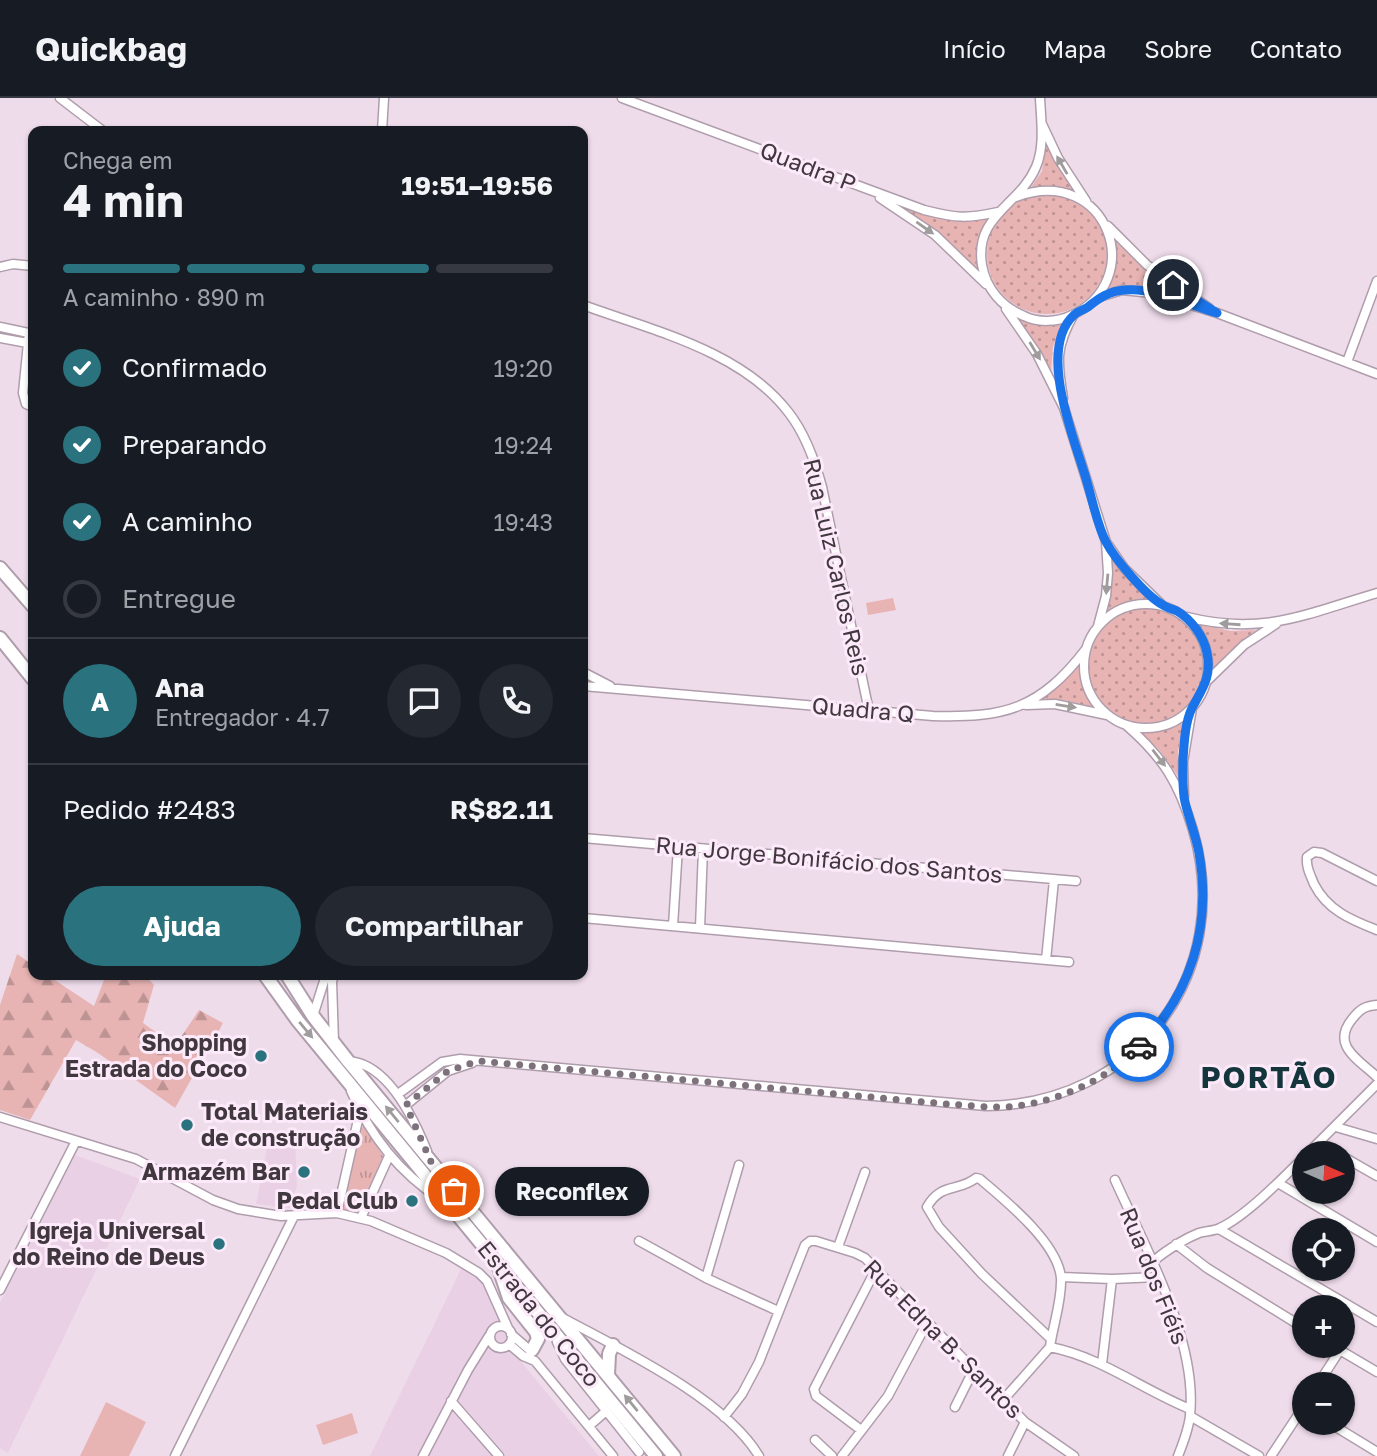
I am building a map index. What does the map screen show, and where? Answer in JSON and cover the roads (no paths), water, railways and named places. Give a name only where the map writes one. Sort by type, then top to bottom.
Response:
[{"type":"highway","points":[[0,568],[28,600]]},
{"type":"highway","points":[[0,580],[17,587]]},
{"type":"highway","points":[[0,638],[28,673]]},
{"type":"highway","name":"Estrada do Coco","points":[[269,980],[298,1021],[550,1326],[644,1453]]},
{"type":"highway","name":"Estrada do Coco","points":[[290,980],[313,1016],[348,1060],[674,1456]]},
{"type":"highway","points":[[496,1261],[509,1298],[536,1332],[538,1339],[533,1356]]},
{"type":"highway","points":[[608,1375],[609,1354],[613,1345]]},
{"type":"street","points":[[60,98],[96,126]]},
{"type":"street","points":[[382,126],[384,98]]},
{"type":"street","name":"Quadra P","points":[[622,98],[791,159],[869,191],[958,218],[998,212]]},
{"type":"street","points":[[1040,98],[1042,123],[1038,164],[1016,197],[998,212],[989,225],[982,244],[982,264],[991,288],[1037,354],[1064,408]]},
{"type":"street","points":[[1042,123],[1058,158],[1088,204],[1147,265],[1217,313]]},
{"type":"street","points":[[1016,197],[1034,191],[1053,190],[1071,194],[1088,204]]},
{"type":"street","points":[[869,191],[935,235],[991,288]]},
{"type":"street","points":[[998,299],[1012,311],[1028,318],[1046,321],[1064,319],[1086,308],[1096,298],[1108,278],[1112,263],[1110,239],[1101,218]]},
{"type":"street","points":[[0,267],[13,264],[28,266]]},
{"type":"street","points":[[1347,362],[1377,281]]},
{"type":"street","points":[[1096,298],[1122,290],[1138,290],[1217,313],[1377,374]]},
{"type":"street","name":"Rua Luiz Carlos Reis","points":[[588,307],[727,360],[751,375],[790,414],[814,458],[822,487],[869,711]]},
{"type":"street","points":[[397,1094],[442,1062],[478,1061],[946,1104],[1015,1106],[1066,1093],[1105,1075],[1128,1058],[1169,1011],[1187,976],[1199,941],[1204,888],[1199,850],[1184,799],[1162,761],[1149,745],[1095,702],[1087,685],[1083,667],[1086,649],[1098,626],[1106,596],[1108,573],[1106,542],[1064,408],[1057,365],[1064,332],[1074,314]]},
{"type":"street","points":[[0,327],[28,332]]},
{"type":"street","points":[[0,338],[28,344]]},
{"type":"street","points":[[28,362],[24,399],[28,405]]},
{"type":"street","points":[[1106,542],[1124,568],[1162,605],[1184,616],[1224,625],[1277,623],[1377,593]]},
{"type":"street","points":[[1098,626],[1111,614],[1127,606],[1144,603],[1162,605]]},
{"type":"street","points":[[1184,616],[1195,626],[1205,646],[1208,668],[1206,682]]},
{"type":"street","points":[[1184,799],[1183,762],[1192,708],[1206,682],[1244,645],[1277,623]]},
{"type":"street","name":"Quadra Q","points":[[616,688],[933,716],[978,716],[1024,705],[1055,684],[1086,649]]},
{"type":"street","points":[[588,674],[616,688]]},
{"type":"street","points":[[588,686],[616,688]]},
{"type":"street","points":[[1024,705],[1055,704],[1108,715]]},
{"type":"street","points":[[1126,725],[1154,728],[1181,718],[1192,708]]},
{"type":"street","name":"Rua Jorge Bonifácio dos Santos","points":[[588,838],[1076,881]]},
{"type":"street","points":[[673,926],[678,847]]},
{"type":"street","points":[[699,928],[703,849]]},
{"type":"street","points":[[1377,881],[1322,853],[1310,853],[1307,861],[1318,891],[1327,904],[1377,930]]},
{"type":"street","points":[[1046,960],[1054,880]]},
{"type":"street","points":[[588,918],[1069,962]]},
{"type":"street","points":[[313,1016],[324,980]]},
{"type":"street","points":[[333,980],[334,1042]]},
{"type":"street","points":[[1377,1005],[1360,1010],[1344,1033],[1344,1042],[1348,1051],[1377,1077]]},
{"type":"street","points":[[348,1060],[369,1067],[406,1105],[432,1164]]},
{"type":"street","points":[[406,1105],[453,1063]]},
{"type":"street","points":[[346,1078],[360,1111],[389,1156],[415,1182],[450,1206]]},
{"type":"street","points":[[1322,1141],[1377,1084]]},
{"type":"street","points":[[407,1087],[417,1097]]},
{"type":"street","points":[[337,1213],[360,1111]]},
{"type":"street","points":[[0,1117],[136,1159],[213,1200],[238,1209],[295,1216],[337,1213],[361,1218],[446,1253],[487,1281],[509,1331],[509,1344],[523,1356],[533,1356]]},
{"type":"street","points":[[1336,1127],[1377,1139]]},
{"type":"street","points":[[0,1290],[76,1141]]},
{"type":"street","points":[[361,1218],[389,1156]]},
{"type":"street","points":[[1355,1163],[1377,1176]]},
{"type":"street","points":[[706,1278],[739,1165]]},
{"type":"street","points":[[1152,1262],[1176,1244],[1206,1231],[1219,1229],[1292,1169]]},
{"type":"street","points":[[838,1247],[865,1172]]},
{"type":"street","points":[[1004,1399],[1051,1343],[1061,1277],[1055,1259],[1041,1237],[985,1183],[976,1178],[968,1184],[946,1188],[927,1207],[939,1227],[1051,1343],[1102,1364],[1190,1412],[1259,1456]]},
{"type":"street","name":"Rua dos Fiéis","points":[[1115,1180],[1152,1262],[1184,1348],[1190,1412],[1178,1456]]},
{"type":"street","points":[[1278,1183],[1377,1242]]},
{"type":"street","points":[[175,1456],[295,1216]]},
{"type":"street","points":[[1219,1229],[1377,1322]]},
{"type":"street","points":[[639,1241],[706,1278],[778,1311],[760,1362],[742,1394],[724,1417]]},
{"type":"street","name":"Rua Edna B. Santos","points":[[778,1311],[805,1245],[810,1241],[838,1247],[865,1258],[1025,1422],[1074,1456]]},
{"type":"street","points":[[1176,1244],[1200,1263],[1292,1320]]},
{"type":"street","points":[[861,1430],[816,1396],[814,1389],[876,1269]]},
{"type":"street","points":[[1061,1277],[1112,1279],[1157,1276]]},
{"type":"street","points":[[1102,1364],[1112,1279]]},
{"type":"street","points":[[423,1456],[494,1327],[496,1304]]},
{"type":"street","points":[[562,1317],[678,1383],[744,1435],[759,1456]]},
{"type":"street","points":[[842,1456],[888,1396],[928,1321]]},
{"type":"street","points":[[494,1327],[501,1325],[533,1356],[613,1456]]},
{"type":"street","points":[[550,1326],[565,1359],[605,1412],[644,1453]]},
{"type":"street","points":[[489,1336],[496,1347],[503,1348],[509,1344]]},
{"type":"street","points":[[478,1357],[496,1347]]},
{"type":"street","points":[[1353,1358],[1377,1372]]},
{"type":"street","points":[[955,1407],[974,1369]]},
{"type":"street","points":[[452,1401],[499,1456]]},
{"type":"street","points":[[589,1426],[605,1412]]},
{"type":"street","points":[[1008,1456],[1025,1422]]},
{"type":"street","points":[[1271,1456],[1292,1424]]},
{"type":"street","points":[[1348,1435],[1374,1453]]},
{"type":"street","points":[[815,1440],[832,1456]]},
{"type":"place","name":"Shopping Estrada do Coco","points":[[261,1056]]},
{"type":"place","name":"Total Materiais de construção","points":[[187,1125]]},
{"type":"place","name":"Armazém Bar","points":[[304,1172]]},
{"type":"place","name":"Reconflex","points":[[454,1191]]},
{"type":"place","name":"Pedal Club","points":[[412,1201]]},
{"type":"place","name":"Igreja Universal do Reino de Deus","points":[[219,1244]]},
{"type":"district","name":"PORTÃO","points":[[1269,1078]]}]
